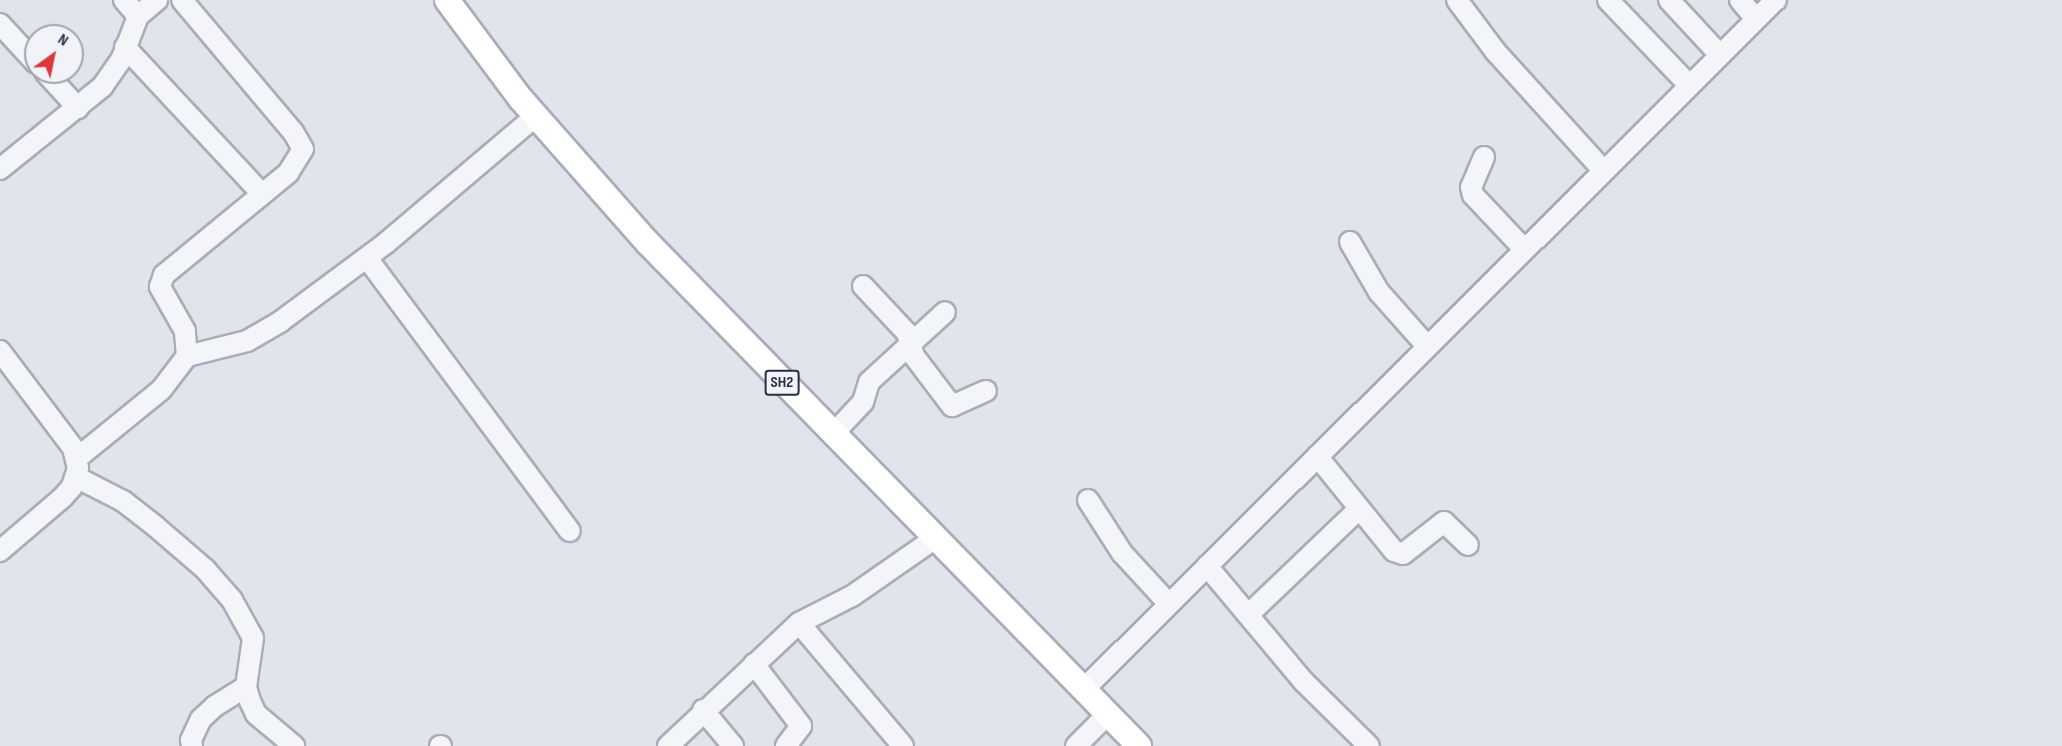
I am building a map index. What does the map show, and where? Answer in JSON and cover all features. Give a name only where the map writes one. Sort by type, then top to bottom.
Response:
[{"type":"main road","name":"SH2","points":[[447,0],[536,116],[648,243],[934,539],[1139,746]]},
{"type":"street","points":[[124,0],[138,16]]},
{"type":"street","points":[[0,169],[102,87],[125,47],[138,16],[157,0]]},
{"type":"street","points":[[182,0],[300,142],[303,149],[295,165],[160,280],[165,297],[185,331],[187,356]]},
{"type":"street","points":[[1457,0],[1495,51],[1603,170]]},
{"type":"street","points":[[1608,0],[1688,84]]},
{"type":"street","points":[[1669,0],[1719,54]]},
{"type":"street","points":[[1740,0],[1756,19]]},
{"type":"street","points":[[1083,690],[1688,84],[1776,0]]},
{"type":"street","points":[[0,24],[24,50]]},
{"type":"street","points":[[125,47],[262,194]]},
{"type":"street","points":[[56,84],[78,108]]},
{"type":"street","points":[[0,551],[63,498],[76,468],[161,390],[187,356],[247,340],[281,321],[367,258],[536,116]]},
{"type":"street","points":[[1484,157],[1471,187],[1473,195],[1524,249]]},
{"type":"street","points":[[1350,242],[1379,292],[1427,346]]},
{"type":"street","points":[[367,258],[570,531]]},
{"type":"street","points":[[863,286],[907,333],[914,356],[952,406],[986,391]]},
{"type":"street","points":[[833,434],[863,402],[869,382],[945,312]]},
{"type":"street","points":[[0,351],[66,438],[76,468],[155,526],[205,569],[232,600],[253,638],[246,687],[256,714],[294,746]]},
{"type":"street","points":[[1317,456],[1359,509],[1400,555],[1444,522],[1468,545]]},
{"type":"street","points":[[1088,500],[1122,553],[1169,604]]},
{"type":"street","points":[[1249,614],[1359,509]]},
{"type":"street","points":[[668,746],[703,710],[799,623],[852,597],[934,539]]},
{"type":"street","points":[[1207,566],[1304,682],[1369,746]]},
{"type":"street","points":[[799,623],[903,746]]},
{"type":"street","points":[[754,664],[801,726],[786,746]]},
{"type":"street","points":[[192,746],[190,740],[201,719],[215,706],[246,687]]},
{"type":"street","points":[[703,710],[733,746]]},
{"type":"street","points":[[1076,746],[1107,715]]}]
